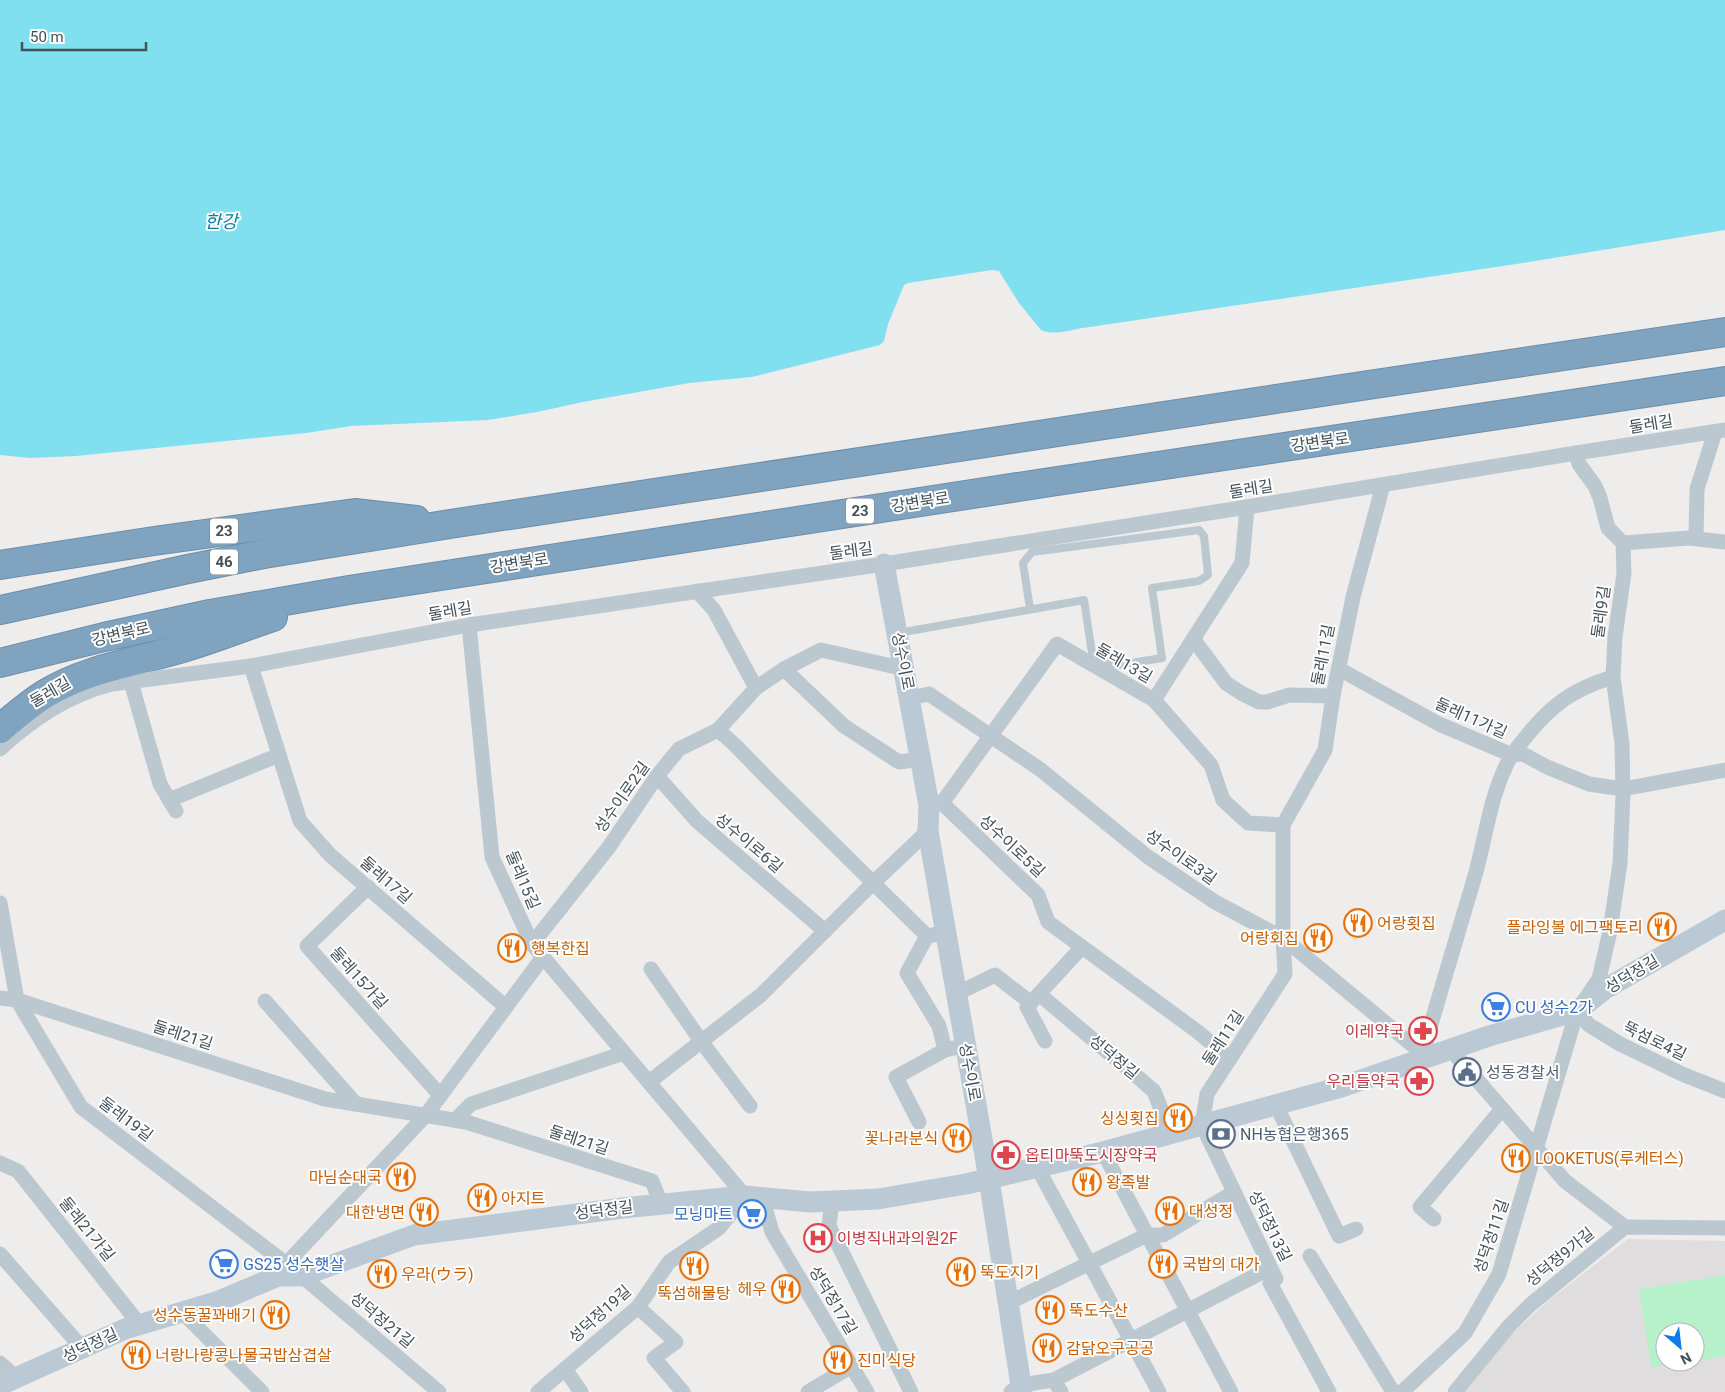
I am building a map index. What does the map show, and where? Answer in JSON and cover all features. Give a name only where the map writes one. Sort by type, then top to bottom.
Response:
[{"type":"highway","name":"23","points":[[0,566],[154,541],[355,513],[450,524],[1395,380],[1725,332]]},
{"type":"highway","name":"강변북로","points":[[0,663],[210,614],[349,590],[1074,478],[1725,381]]},
{"type":"highway","name":"46","points":[[0,610],[197,567],[450,524]]},
{"type":"highway","points":[[0,729],[46,693],[76,678],[182,648],[349,590]]},
{"type":"street","name":"둘레길","points":[[0,749],[47,711],[90,689],[251,666],[469,625],[1247,508],[1720,431]]},
{"type":"street","points":[[1696,538],[1697,488],[1720,431]]},
{"type":"street","points":[[1576,453],[1579,464],[1595,486],[1608,528],[1623,543],[1696,538],[1725,542]]},
{"type":"street","name":"둘레11길","points":[[1202,1125],[1207,1094],[1285,974],[1283,938],[1283,825],[1325,750],[1352,596],[1382,485]]},
{"type":"street","name":"둘레13길","points":[[935,804],[991,736],[1057,644],[1154,700],[1242,563],[1247,508]]},
{"type":"street","name":"둘레9길","points":[[1577,1011],[1599,980],[1610,931],[1620,863],[1623,789],[1622,744],[1613,677],[1615,637],[1624,573],[1623,543]]},
{"type":"street","name":"성수이로","points":[[884,564],[921,759],[935,804],[928,831],[936,934],[956,994],[966,1047],[1008,1303],[1018,1390],[1057,1386],[1131,1340],[1270,1268]]},
{"type":"street","points":[[697,591],[714,610],[756,688]]},
{"type":"street","name":"둘레15길","points":[[469,625],[492,857],[532,944],[649,1082],[754,1197]]},
{"type":"street","points":[[1194,640],[1226,683],[1259,702],[1267,702],[1289,695],[1333,696]]},
{"type":"street","name":"성수이로2길","points":[[532,944],[609,847],[657,776],[678,749],[718,730],[756,688],[784,669],[821,650],[905,670]]},
{"type":"street","name":"둘레17길","points":[[251,666],[300,821],[330,855],[506,1007]]},
{"type":"street","points":[[784,669],[844,726],[899,762],[921,759]]},
{"type":"street","name":"둘레11가길","points":[[1339,669],[1439,724],[1512,755],[1523,754],[1547,767],[1590,784],[1623,789]]},
{"type":"street","points":[[1425,1055],[1477,870],[1494,800],[1505,766],[1542,716],[1558,703],[1589,685],[1613,677]]},
{"type":"street","points":[[131,682],[160,784],[173,805],[279,755]]},
{"type":"street","name":"성수이로3길","points":[[910,698],[929,694],[1041,770],[1148,857],[1215,902],[1283,938],[1425,1055]]},
{"type":"street","points":[[1154,700],[1211,765],[1223,800],[1248,823],[1283,825]]},
{"type":"street","points":[[718,730],[873,883],[936,934],[907,973],[940,1026],[945,1050]]},
{"type":"street","points":[[1623,789],[1725,770]]},
{"type":"street","name":"성수이로6길","points":[[657,776],[697,822],[825,931]]},
{"type":"street","name":"성수이로5길","points":[[935,804],[1038,895],[1048,922],[1198,1032],[1230,1059]]},
{"type":"street","points":[[649,1082],[761,995],[928,831]]},
{"type":"street","name":"둘레15가길","points":[[368,888],[307,946],[440,1096]]},
{"type":"street","name":"둘레19길","points":[[0,903],[17,1000],[81,1107],[294,1270]]},
{"type":"street","name":"성덕정길","points":[[8,1382],[125,1329],[219,1301],[294,1270],[414,1235],[661,1204],[754,1197],[810,1202],[878,1200],[989,1179],[1103,1152],[1341,1087],[1425,1055],[1451,1050],[1489,1036],[1577,1011],[1605,989],[1725,920]]},
{"type":"street","points":[[1045,1041],[1027,1007],[1082,947]]},
{"type":"street","points":[[294,1270],[426,1115],[543,957]]},
{"type":"street","points":[[651,969],[701,1041],[750,1106]]},
{"type":"street","points":[[956,994],[995,974],[1035,999]]},
{"type":"street","name":"둘레21길","points":[[0,998],[17,1000],[325,1099],[466,1122],[652,1181],[661,1204]]},
{"type":"street","name":"성덕정길","points":[[1035,999],[1154,1090],[1170,1133]]},
{"type":"street","points":[[265,1000],[355,1104]]},
{"type":"street","name":"뚝섬로4길","points":[[1577,1011],[1589,1025],[1620,1044],[1682,1074],[1725,1091]]},
{"type":"street","name":"성덕정11길","points":[[1402,1392],[1466,1333],[1499,1274],[1577,1011]]},
{"type":"street","points":[[919,1122],[896,1077],[945,1050],[966,1047]]},
{"type":"street","points":[[1451,1050],[1565,1181],[1625,1227],[1725,1228]]},
{"type":"street","points":[[454,1120],[471,1104],[624,1053]]},
{"type":"street","points":[[1276,1105],[1339,1236],[1356,1229]]},
{"type":"street","points":[[1434,1219],[1420,1207],[1502,1110]]},
{"type":"street","name":"성덕정13길","points":[[1202,1125],[1276,1279],[1270,1283],[1329,1392]]},
{"type":"street","points":[[1103,1152],[1231,1392]]},
{"type":"street","name":"둘레21가길","points":[[0,1163],[18,1171],[140,1325]]},
{"type":"street","points":[[1037,1167],[1160,1392]]},
{"type":"street","points":[[1008,1303],[1147,1235],[1163,1235],[1234,1192]]},
{"type":"street","name":"성덕정19길","points":[[538,1392],[638,1307],[669,1262],[719,1228],[754,1197]]},
{"type":"street","name":"성덕정17길","points":[[754,1197],[772,1232],[867,1392]]},
{"type":"street","points":[[832,1201],[829,1226],[911,1392]]},
{"type":"street","name":"성덕정9가길","points":[[1455,1392],[1509,1326],[1530,1305],[1625,1227]]},
{"type":"street","points":[[0,1254],[83,1349]]},
{"type":"street","points":[[1310,1256],[1393,1392]]},
{"type":"street","name":"성덕정21길","points":[[294,1270],[439,1392]]},
{"type":"street","points":[[638,1307],[676,1342],[654,1358],[683,1392]]},
{"type":"street","points":[[182,1312],[262,1392]]},
{"type":"street","points":[[0,1364],[8,1382]]},
{"type":"street","points":[[808,1392],[852,1366]]},
{"type":"street","points":[[564,1369],[580,1392]]},
{"type":"lane","points":[[898,632],[1084,600],[1092,653],[1114,666],[1162,658],[1152,588],[1199,581],[1208,575],[1204,536],[1199,530],[1032,552],[1023,563],[1030,609]]},
{"type":"shaded area","points":[[1628,1239],[1725,1241],[1725,1392],[1462,1392],[1501,1344],[1549,1300]]},
{"type":"green space","points":[[1725,1275],[1725,1356],[1705,1359],[1705,1322],[1655,1322],[1655,1366],[1651,1367],[1639,1289]]},
{"type":"water","name":"한강","points":[[0,0],[1725,0],[1725,230],[1523,263],[1056,333],[1041,330],[1019,303],[999,271],[992,270],[904,285],[888,324],[884,341],[880,345],[752,377],[689,383],[488,420],[351,426],[306,433],[76,456],[30,458],[0,455]]},
{"type":"place","name":"어랑횟집","points":[[1358,923]]},
{"type":"place","name":"플라잉볼 에그팩토리","points":[[1662,927]]},
{"type":"place","name":"어랑회집","points":[[1318,938]]},
{"type":"place","name":"행복한집","points":[[512,948]]},
{"type":"place","name":"CU 성수2가","points":[[1496,1007]]},
{"type":"place","name":"이레약국","points":[[1423,1031]]},
{"type":"place","name":"성동경찰서","points":[[1467,1072]]},
{"type":"place","name":"우리들약국","points":[[1419,1081]]},
{"type":"place","name":"싱싱횟집","points":[[1178,1118]]},
{"type":"place","name":"NH농협은행365","points":[[1221,1134]]},
{"type":"place","name":"꽃나라분식","points":[[957,1138]]},
{"type":"place","name":"옵티마뚝도시장약국","points":[[1006,1155]]},
{"type":"place","name":"LOOKETUS(루케터스)","points":[[1516,1158]]},
{"type":"place","name":"마님순대국","points":[[401,1177]]},
{"type":"place","name":"왕족발","points":[[1087,1182]]},
{"type":"place","name":"아지트","points":[[482,1198]]},
{"type":"place","name":"대성정","points":[[1170,1211]]},
{"type":"place","name":"대한냉면","points":[[424,1212]]},
{"type":"place","name":"모닝마트","points":[[752,1214]]},
{"type":"place","name":"이병직내과의원2F","points":[[818,1238]]},
{"type":"place","name":"GS25 성수햇살","points":[[224,1264]]},
{"type":"place","name":"국밥의 대가","points":[[1163,1264]]},
{"type":"place","name":"뚝섬해물탕","points":[[694,1266]]},
{"type":"place","name":"뚝도지기","points":[[961,1272]]},
{"type":"place","name":"우라(ウラ)","points":[[382,1274]]},
{"type":"place","name":"헤우","points":[[786,1289]]},
{"type":"place","name":"뚝도수산","points":[[1050,1310]]},
{"type":"place","name":"성수동꿀꽈배기","points":[[275,1315]]},
{"type":"place","name":"감닭오구공공","points":[[1047,1348]]},
{"type":"place","name":"너랑나랑콩나물국밥삼겹살","points":[[136,1355]]},
{"type":"place","name":"진미식당","points":[[838,1360]]}]
